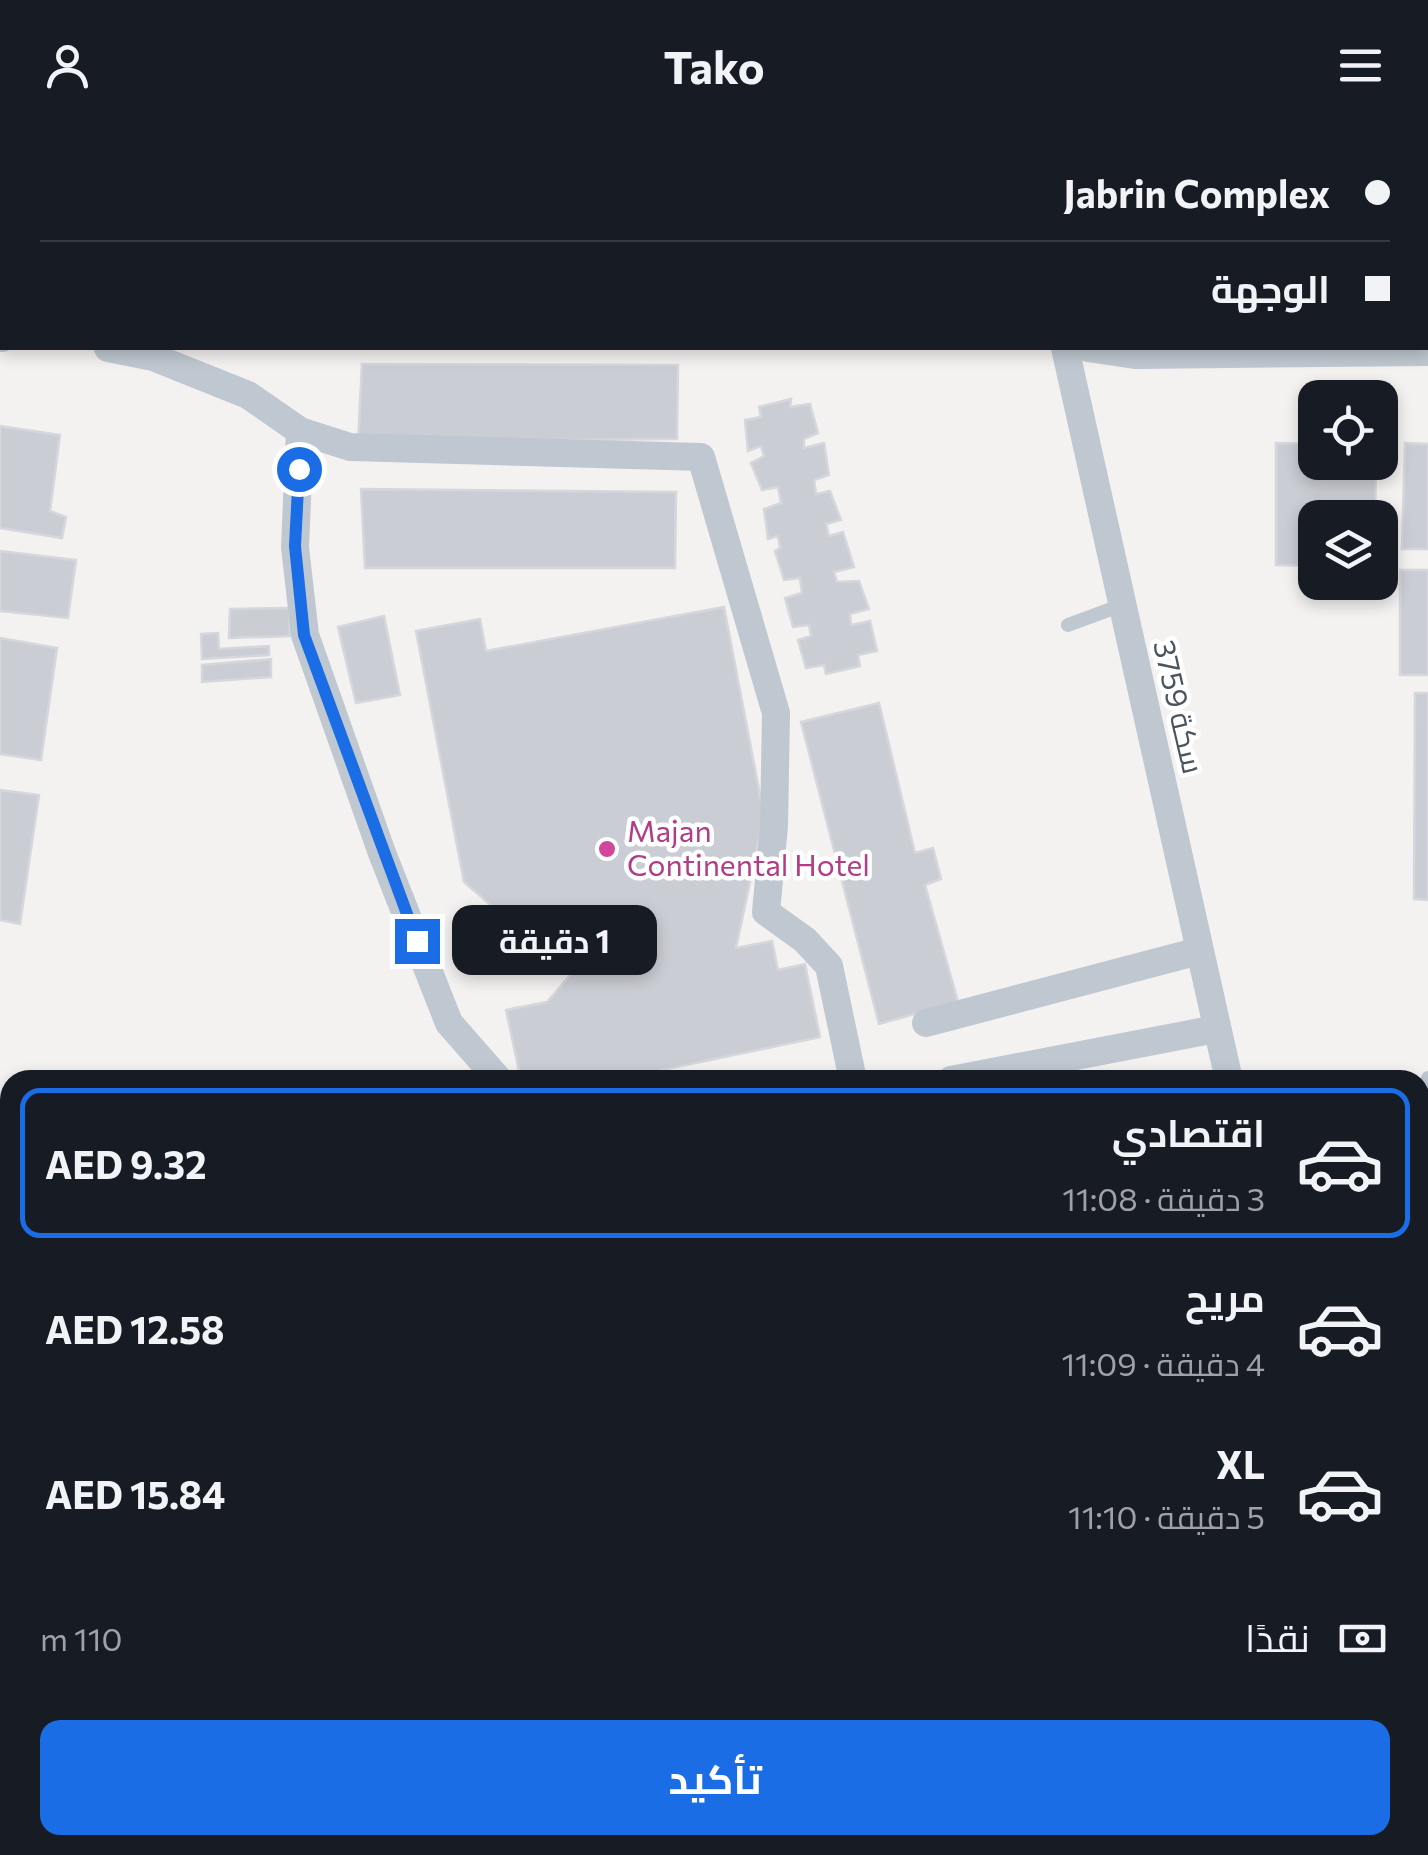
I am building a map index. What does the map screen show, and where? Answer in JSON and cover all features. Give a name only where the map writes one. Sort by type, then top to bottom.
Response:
[{"type":"street","points":[[118,350],[153,357],[248,395],[300,431],[350,448],[701,458],[776,712],[774,826],[766,912],[805,940],[830,966],[851,1070]]},
{"type":"street","name":"سكة 3759","points":[[1064,350],[1227,1070]]},
{"type":"street","points":[[1101,350],[1135,355],[1198,350]]},
{"type":"street","points":[[1283,350],[1428,352]]},
{"type":"street","points":[[300,431],[295,546],[304,635],[382,853],[449,1023],[490,1070]]},
{"type":"street","points":[[926,1024],[1200,951]]},
{"type":"street","points":[[1004,1070],[1216,1030]]},
{"type":"lane","points":[[1068,624],[1122,605]]},
{"type":"building","points":[[362,364],[678,365],[677,439],[358,442]]},
{"type":"building","points":[[791,399],[790,407],[810,404],[818,433],[804,439],[804,448],[824,443],[829,475],[814,480],[816,494],[830,491],[841,520],[826,524],[829,536],[843,532],[854,567],[834,572],[837,582],[859,581],[869,609],[850,614],[851,625],[870,621],[877,651],[858,655],[860,666],[826,674],[824,665],[806,668],[798,640],[811,636],[809,625],[793,627],[785,598],[802,593],[800,578],[784,580],[775,551],[780,548],[778,536],[768,539],[764,509],[781,503],[778,487],[762,490],[751,463],[764,456],[761,446],[748,451],[745,420],[761,417],[759,407]]},
{"type":"building","points":[[0,426],[60,435],[50,511],[66,517],[62,538],[0,528]]},
{"type":"building","points":[[1276,443],[1298,444],[1298,480],[1376,480],[1375,500],[1298,500],[1298,566],[1276,565]]},
{"type":"building","points":[[1405,443],[1428,444],[1428,549],[1402,549]]},
{"type":"building","points":[[361,489],[676,492],[675,568],[365,568]]},
{"type":"building","points":[[0,551],[76,560],[68,618],[0,611]]},
{"type":"building","points":[[1400,570],[1428,570],[1428,675],[1400,675]]},
{"type":"building","name":"Majan Continental Hotel","points":[[724,607],[764,816],[736,948],[772,941],[778,970],[805,964],[820,1037],[662,1070],[519,1070],[506,1010],[547,1002],[571,974],[464,882],[416,631],[480,619],[486,651]]},
{"type":"building","points":[[289,608],[290,636],[229,638],[230,609]]},
{"type":"building","points":[[384,616],[400,695],[356,703],[338,627]]},
{"type":"building","points":[[218,633],[219,649],[269,646],[269,655],[202,659],[201,634]]},
{"type":"building","points":[[0,638],[57,648],[41,760],[0,754]]},
{"type":"building","points":[[271,659],[271,677],[202,682],[202,665]]},
{"type":"building","points":[[1415,693],[1428,693],[1428,900],[1414,899]]},
{"type":"building","points":[[879,703],[915,853],[933,848],[941,879],[925,885],[958,1002],[879,1024],[801,722]]},
{"type":"building","points":[[0,790],[39,795],[20,924],[0,920]]},
{"type":"place","name":"Majan Continental Hotel","points":[[607,849]]},
{"type":"route","points":[[299,469],[295,546],[304,635],[417,941]]}]
